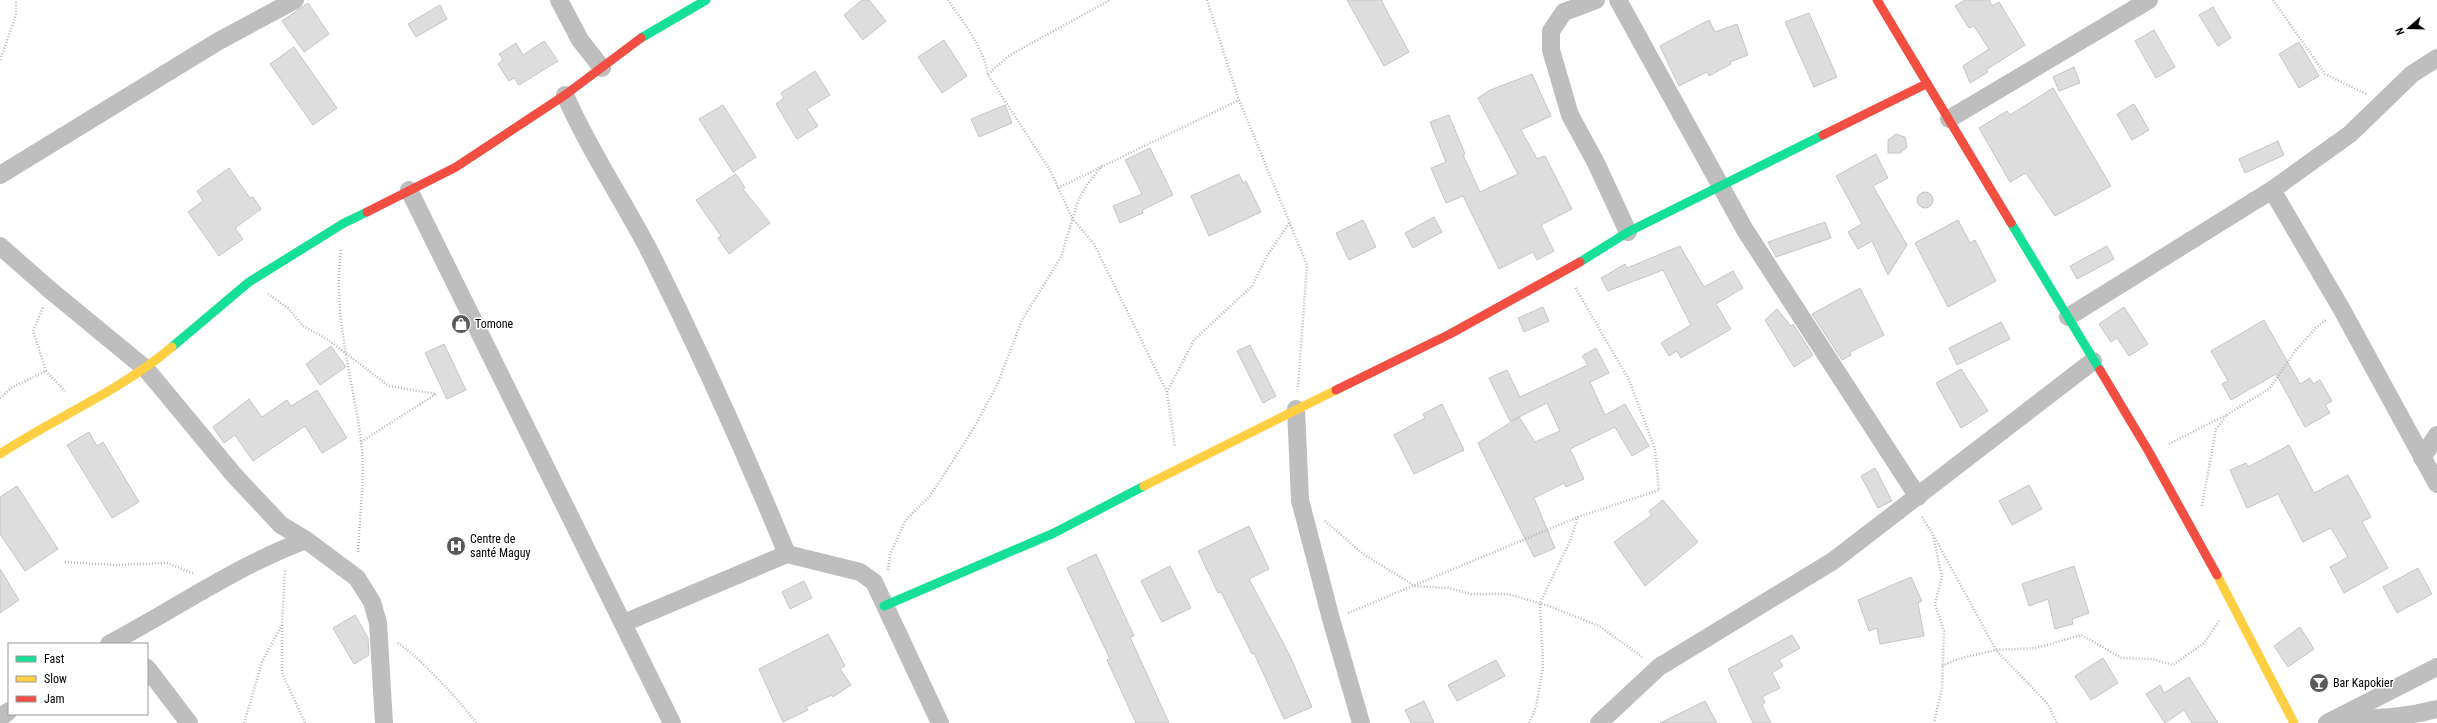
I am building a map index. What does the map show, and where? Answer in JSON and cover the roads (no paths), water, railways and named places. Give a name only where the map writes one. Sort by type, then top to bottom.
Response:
[{"type":"street","points":[[0,175],[217,42],[295,0]]},
{"type":"street","points":[[559,0],[580,40],[602,68]]},
{"type":"street","points":[[0,454],[30,434],[146,369],[249,282],[344,223],[456,167],[565,95],[639,39],[706,0]]},
{"type":"street","points":[[1596,0],[1564,12],[1551,31],[1551,50],[1570,115],[1596,163],[1628,232]]},
{"type":"street","points":[[1618,0],[1745,230],[1918,497]]},
{"type":"street","points":[[1877,0],[1926,84],[1949,119],[2068,317],[2092,361],[2150,452],[2232,602],[2294,723]]},
{"type":"street","points":[[1949,119],[2149,0]]},
{"type":"street","points":[[2068,317],[2272,190],[2350,134],[2412,74],[2437,58]]},
{"type":"street","points":[[882,600],[1054,532],[1179,467],[1450,334],[1566,270],[1628,232],[1722,187],[1926,84]]},
{"type":"street","points":[[565,95],[582,132],[650,254],[719,396],[787,554]]},
{"type":"street","points":[[409,190],[624,623],[672,723]]},
{"type":"street","points":[[2272,190],[2341,308],[2437,484]]},
{"type":"street","points":[[0,246],[50,290],[146,369],[234,475],[281,525],[306,540],[357,578],[372,602],[378,623],[384,723]]},
{"type":"street","points":[[1599,723],[1659,666],[1833,561],[1918,497],[2092,361]]},
{"type":"street","points":[[1296,409],[1300,500],[1331,619],[1361,723]]},
{"type":"street","points":[[2422,458],[2436,438]]},
{"type":"street","points":[[113,643],[130,639],[216,582],[286,548],[306,540]]},
{"type":"street","points":[[624,623],[787,554],[860,572],[874,582],[940,723]]},
{"type":"street","points":[[2331,722],[2437,667]]},
{"type":"street","points":[[148,669],[189,723]]},
{"type":"street","points":[[2331,722],[2390,719],[2412,716],[2437,709]]},
{"type":"street","points":[[0,718],[8,712]]},
{"type":"place","name":"Tomone","points":[[461,324]]},
{"type":"place","name":"Centre de santé Maguy","points":[[456,546]]},
{"type":"place","name":"Bar Kapokier","points":[[2319,683]]}]
